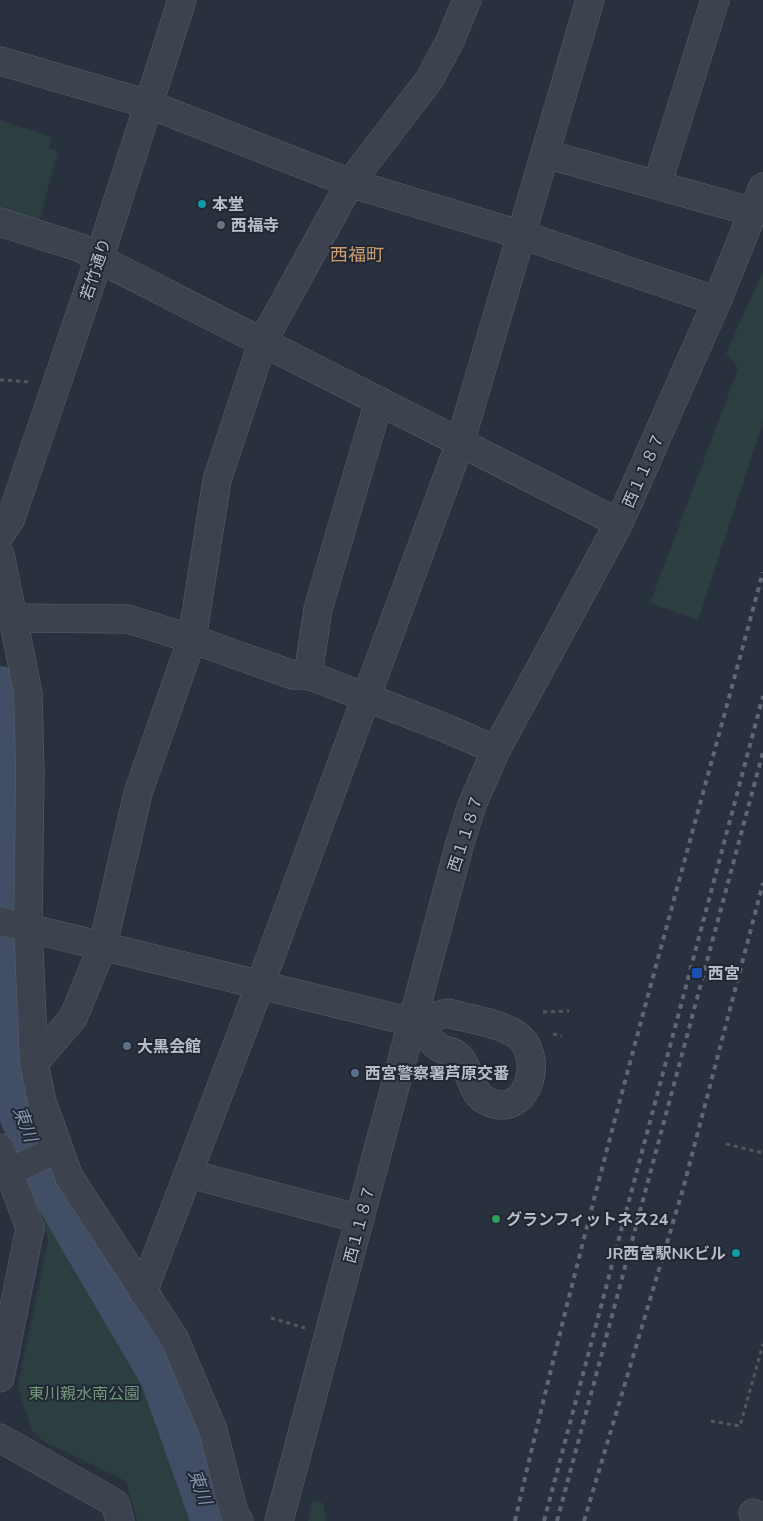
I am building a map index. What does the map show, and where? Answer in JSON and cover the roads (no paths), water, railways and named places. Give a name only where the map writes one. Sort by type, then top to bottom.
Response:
[{"type":"street","name":"若竹通り","points":[[0,535],[11,518],[99,259],[182,0]]},
{"type":"street","points":[[34,1063],[73,1018],[103,945],[138,793],[192,639],[217,480],[263,341],[350,183],[429,80],[450,41],[467,0]]},
{"type":"street","points":[[143,1292],[190,1174],[460,443],[590,0]]},
{"type":"street","points":[[657,185],[715,0]]},
{"type":"street","points":[[0,61],[148,104],[350,183],[522,235],[717,301]]},
{"type":"street","points":[[546,154],[753,212]]},
{"type":"street","name":"西１１８７","points":[[279,1521],[466,822],[496,750],[619,524],[717,301],[763,187]]},
{"type":"street","points":[[0,222],[81,248],[99,259],[619,524]]},
{"type":"street","points":[[308,676],[321,600],[379,401]]},
{"type":"street","points":[[1,569],[28,693],[30,772],[16,924],[34,1063],[42,1102],[55,1150],[69,1177],[174,1338],[213,1430],[234,1513],[239,1521]]},
{"type":"street","points":[[12,618],[128,619],[192,639],[293,675],[308,676],[443,727],[496,750]]},
{"type":"street","points":[[16,924],[412,1022]]},
{"type":"street","points":[[0,1378],[30,1228],[10,1162],[55,1150]]},
{"type":"street","points":[[190,1174],[360,1219]]},
{"type":"street","points":[[0,1438],[115,1503],[120,1521]]},
{"type":"waterway","name":"東川","points":[[0,687],[6,722],[2,982],[16,1105],[48,1184],[161,1377],[212,1521]]},
{"type":"railway","points":[[515,1521],[603,1164],[763,572]]},
{"type":"railway","points":[[544,1521],[763,696]]},
{"type":"railway","points":[[557,1521],[763,752]]},
{"type":"railway","points":[[584,1521],[683,1189],[763,883]]},
{"type":"place","name":"本堂","points":[[202,204]]},
{"type":"place","name":"西福寺","points":[[221,225]]},
{"type":"place","name":"西宮","points":[[697,973]]},
{"type":"place","name":"大黒会館","points":[[127,1046]]},
{"type":"place","name":"西宮警察署芦原交番","points":[[355,1073]]},
{"type":"place","name":"グランフィットネス24","points":[[496,1219]]},
{"type":"place","name":"JR西宮駅NKビル","points":[[736,1253]]},
{"type":"district","name":"西福町","points":[[357,255]]},
{"type":"park label","name":"東川親水南公園","points":[[84,1393]]}]
